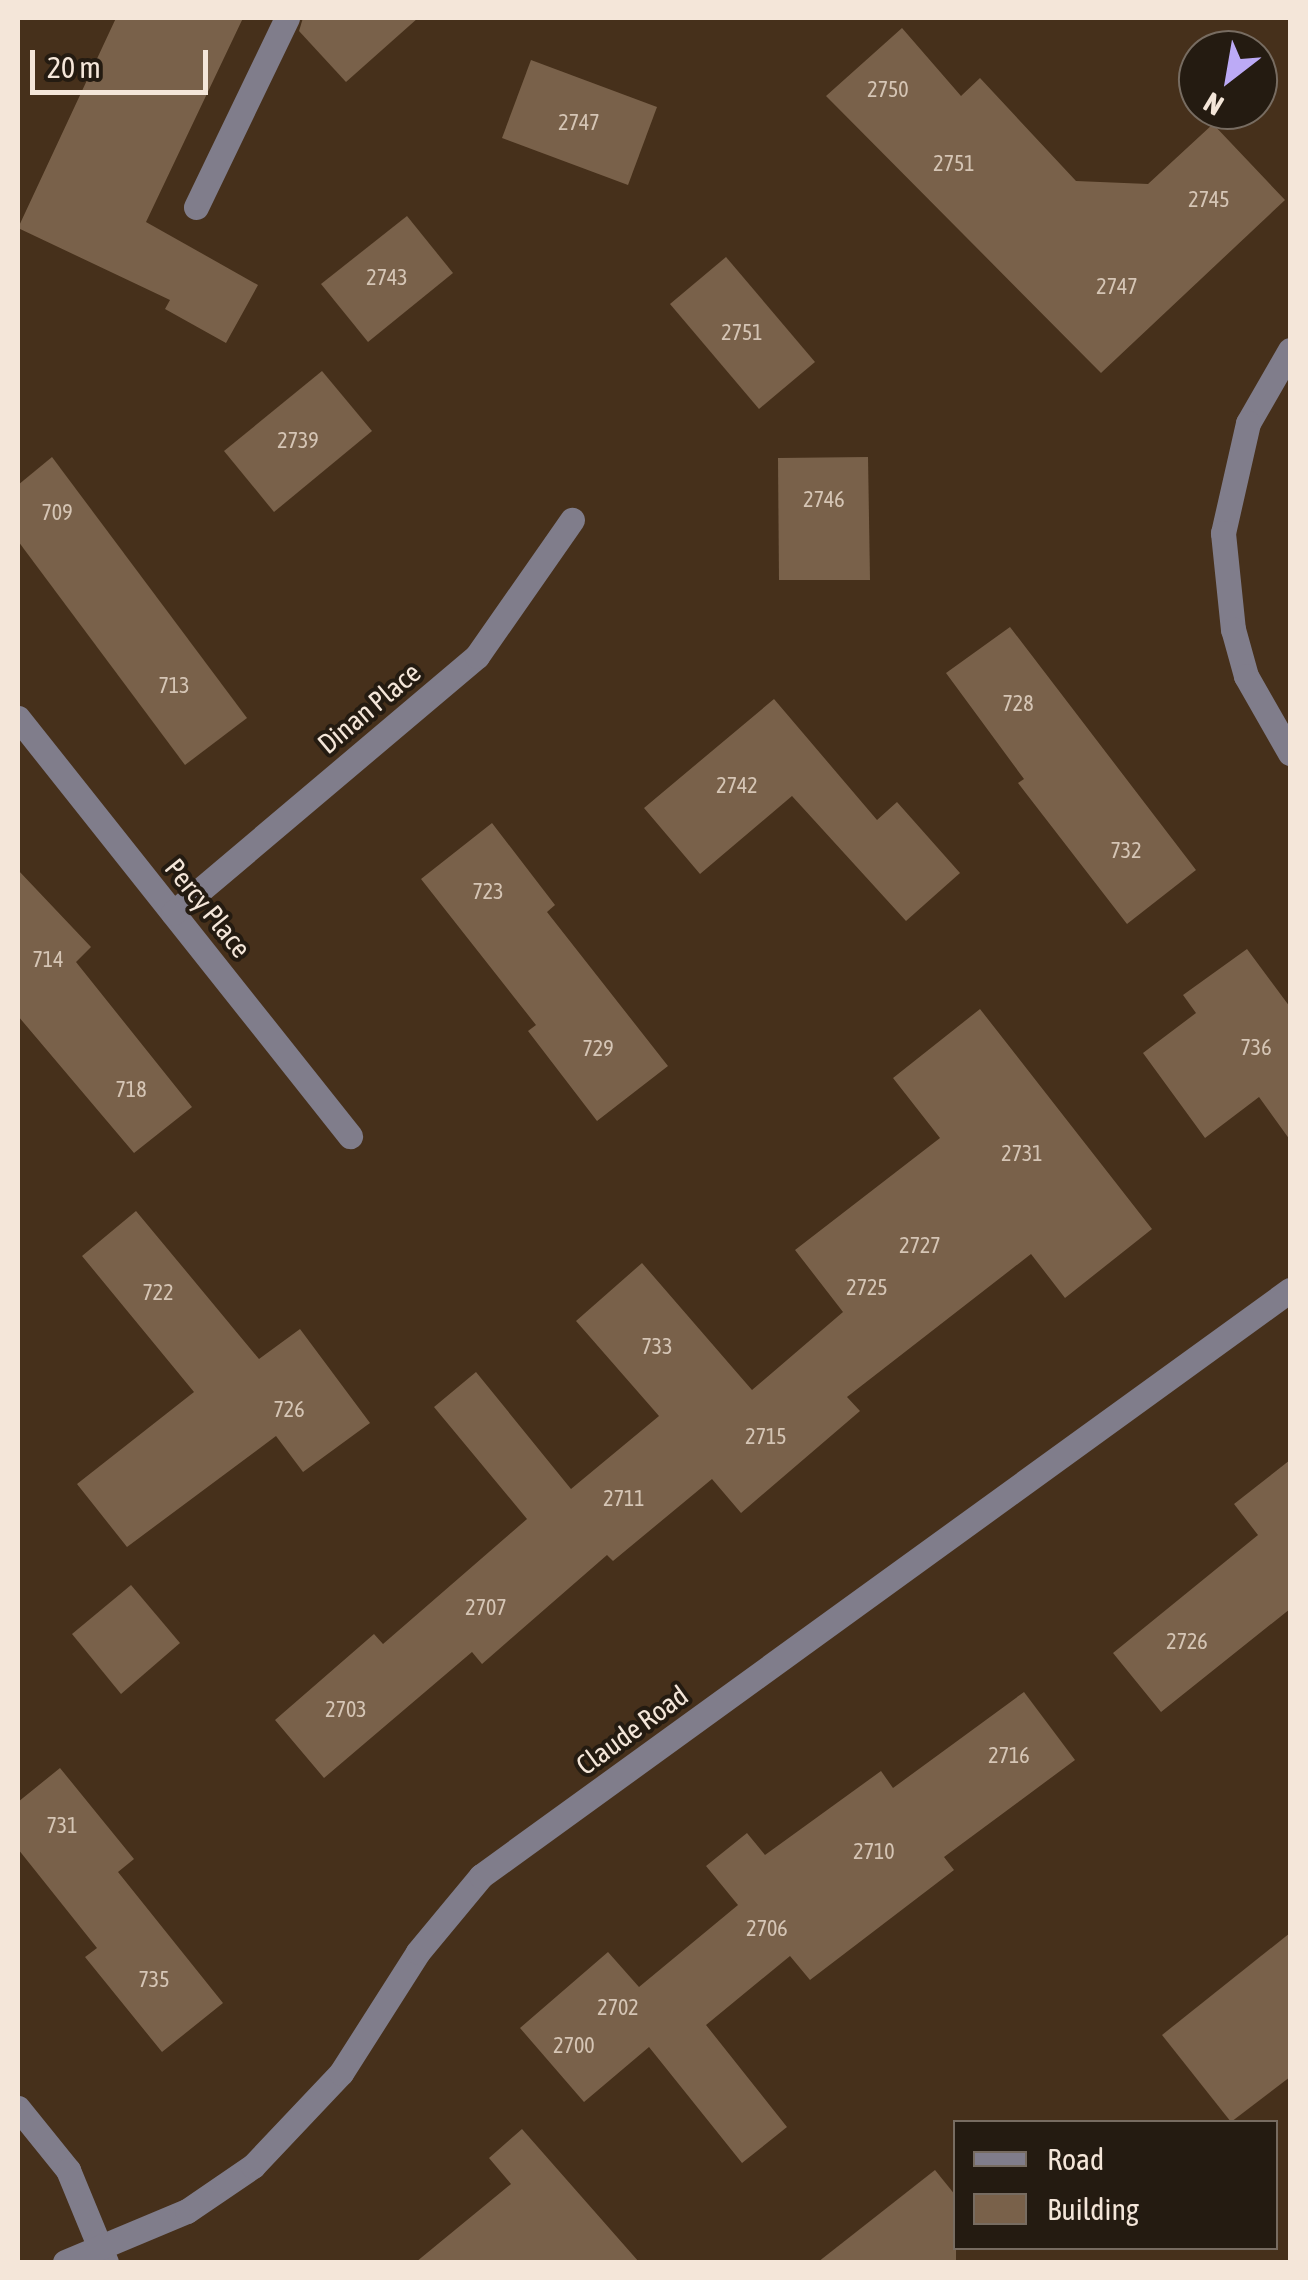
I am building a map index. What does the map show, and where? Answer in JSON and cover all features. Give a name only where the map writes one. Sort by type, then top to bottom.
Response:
[{"type":"street","points":[[196,207],[287,18]]},
{"type":"street","points":[[1285,366],[1248,423],[1223,533],[1233,628],[1246,676],[1290,753]]},
{"type":"street","name":"Dinan Place","points":[[173,913],[477,656],[572,520]]},
{"type":"street","name":"Percy Place","points":[[18,718],[350,1136]]},
{"type":"street","name":"Claude Road","points":[[64,2262],[102,2253],[187,2211],[253,2166],[341,2073],[428,1938],[480,1876],[1290,1290]]},
{"type":"street","points":[[18,2108],[68,2170],[102,2253]]},
{"type":"building","points":[[116,18],[243,18],[146,222],[258,285],[226,343],[165,309],[170,300],[18,228]]},
{"type":"building","points":[[303,18],[418,18],[346,82],[299,31]]},
{"type":"building","points":[[902,28],[961,96],[980,78],[1076,181],[1148,184],[1206,130],[1219,130],[1285,200],[1101,373],[826,96]]},
{"type":"building","points":[[531,60],[657,107],[628,185],[502,138]]},
{"type":"building","points":[[407,216],[453,273],[368,342],[321,284]]},
{"type":"building","points":[[726,257],[815,362],[759,409],[670,304]]},
{"type":"building","points":[[322,371],[372,431],[274,512],[224,451]]},
{"type":"building","points":[[52,457],[247,718],[185,765],[18,541],[18,485]]},
{"type":"building","points":[[868,457],[870,580],[779,580],[778,458]]},
{"type":"building","points":[[1010,627],[1196,870],[1127,924],[1018,783],[1024,779],[946,673]]},
{"type":"building","points":[[774,699],[877,820],[897,802],[960,873],[906,921],[792,796],[700,874],[644,808]]},
{"type":"building","points":[[492,823],[555,905],[547,912],[668,1066],[597,1121],[528,1031],[536,1025],[421,879]]},
{"type":"building","points":[[18,870],[91,947],[76,962],[192,1107],[134,1153],[18,1016]]},
{"type":"building","points":[[1247,949],[1290,1007],[1290,1140],[1259,1097],[1205,1138],[1143,1053],[1196,1013],[1183,995]]},
{"type":"building","points":[[980,1009],[1152,1229],[1065,1298],[1031,1254],[847,1397],[860,1411],[741,1513],[712,1479],[613,1561],[607,1555],[482,1664],[472,1652],[324,1778],[275,1720],[374,1634],[383,1644],[527,1519],[434,1407],[476,1372],[571,1489],[659,1416],[576,1321],[642,1263],[752,1390],[843,1312],[795,1250],[940,1138],[893,1078]]},
{"type":"building","points":[[136,1211],[259,1359],[300,1329],[370,1423],[303,1472],[276,1436],[127,1547],[77,1484],[194,1392],[82,1256]]},
{"type":"building","points":[[1290,1460],[1290,1609],[1161,1712],[1113,1653],[1258,1535],[1234,1504]]},
{"type":"building","points":[[131,1585],[180,1643],[121,1694],[72,1634]]},
{"type":"building","points":[[1024,1692],[1075,1760],[944,1857],[954,1870],[810,1980],[790,1956],[706,2025],[787,2127],[742,2163],[649,2047],[584,2102],[520,2028],[608,1952],[639,1987],[738,1905],[706,1866],[747,1833],[765,1855],[881,1771],[893,1788]]},
{"type":"building","points":[[60,1768],[134,1859],[118,1872],[223,2003],[162,2052],[85,1957],[97,1948],[18,1849],[18,1802]]},
{"type":"building","points":[[1290,1933],[1290,2077],[1229,2120],[1162,2035]]},
{"type":"building","points":[[522,2129],[639,2262],[416,2262],[511,2184],[489,2158]]},
{"type":"building","points":[[935,2170],[953,2192],[956,2262],[818,2262]]}]
